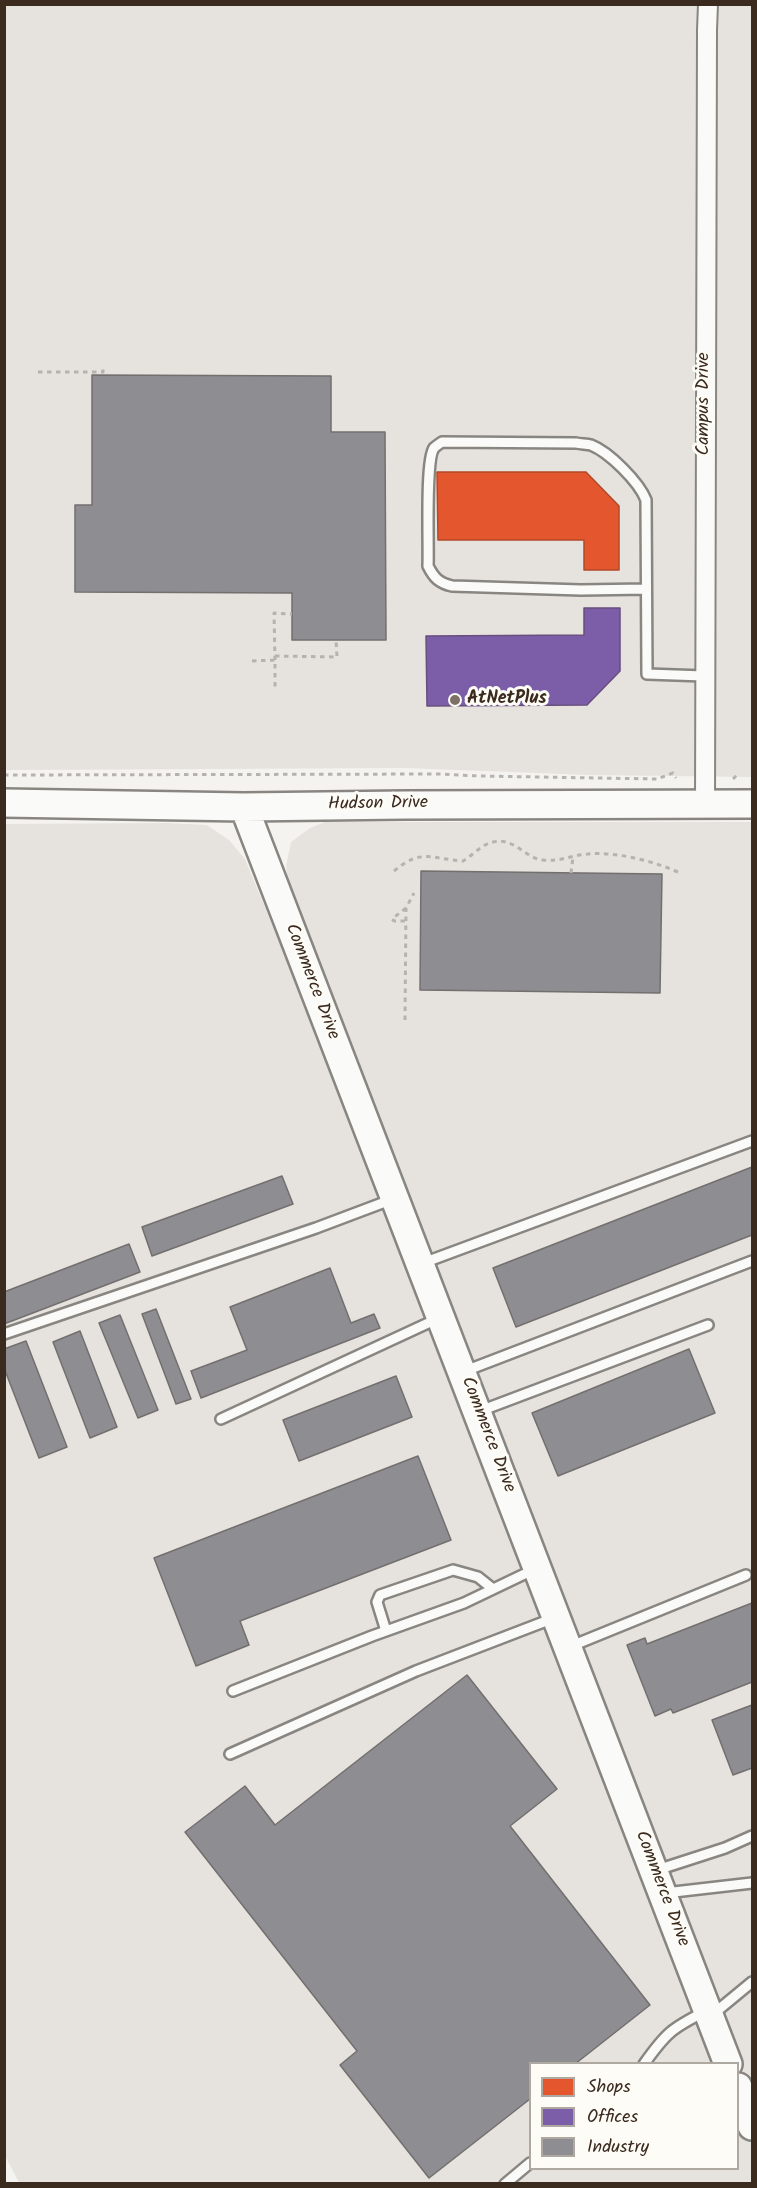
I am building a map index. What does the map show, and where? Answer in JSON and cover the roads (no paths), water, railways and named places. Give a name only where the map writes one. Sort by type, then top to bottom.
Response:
[{"type":"street","name":"Campus Drive","points":[[705,803],[708,4]]},
{"type":"street","name":"Hudson Drive","points":[[4,803],[244,807],[753,804]]},
{"type":"street","name":"Commerce Drive","points":[[244,807],[727,2062]]},
{"type":"street","points":[[739,2090],[753,2126]]},
{"type":"lane","points":[[646,588],[581,590],[452,586],[441,583],[434,577],[428,566],[430,474],[435,446],[442,442],[576,443],[591,445],[603,452],[634,480],[646,500],[647,674],[704,676]]},
{"type":"lane","points":[[420,1264],[753,1141]]},
{"type":"lane","points":[[4,1334],[316,1228],[395,1198]]},
{"type":"lane","points":[[462,1372],[753,1261]]},
{"type":"lane","points":[[221,1419],[441,1317]]},
{"type":"lane","points":[[478,1412],[708,1325]]},
{"type":"lane","points":[[233,1692],[386,1631],[464,1603],[537,1568]]},
{"type":"lane","points":[[386,1631],[376,1602],[380,1595],[453,1570],[478,1577],[493,1589]]},
{"type":"lane","points":[[567,1647],[746,1575]]},
{"type":"lane","points":[[230,1754],[416,1671],[556,1617]]},
{"type":"lane","points":[[659,1882],[753,1836]]},
{"type":"lane","points":[[659,1882],[753,1883]]},
{"type":"lane","points":[[645,2062],[665,2034],[681,2023],[709,2013],[753,1982]]},
{"type":"lane","points":[[505,2184],[529,2165]]},
{"type":"place","name":"AtNetPlus","points":[[455,700]]}]
